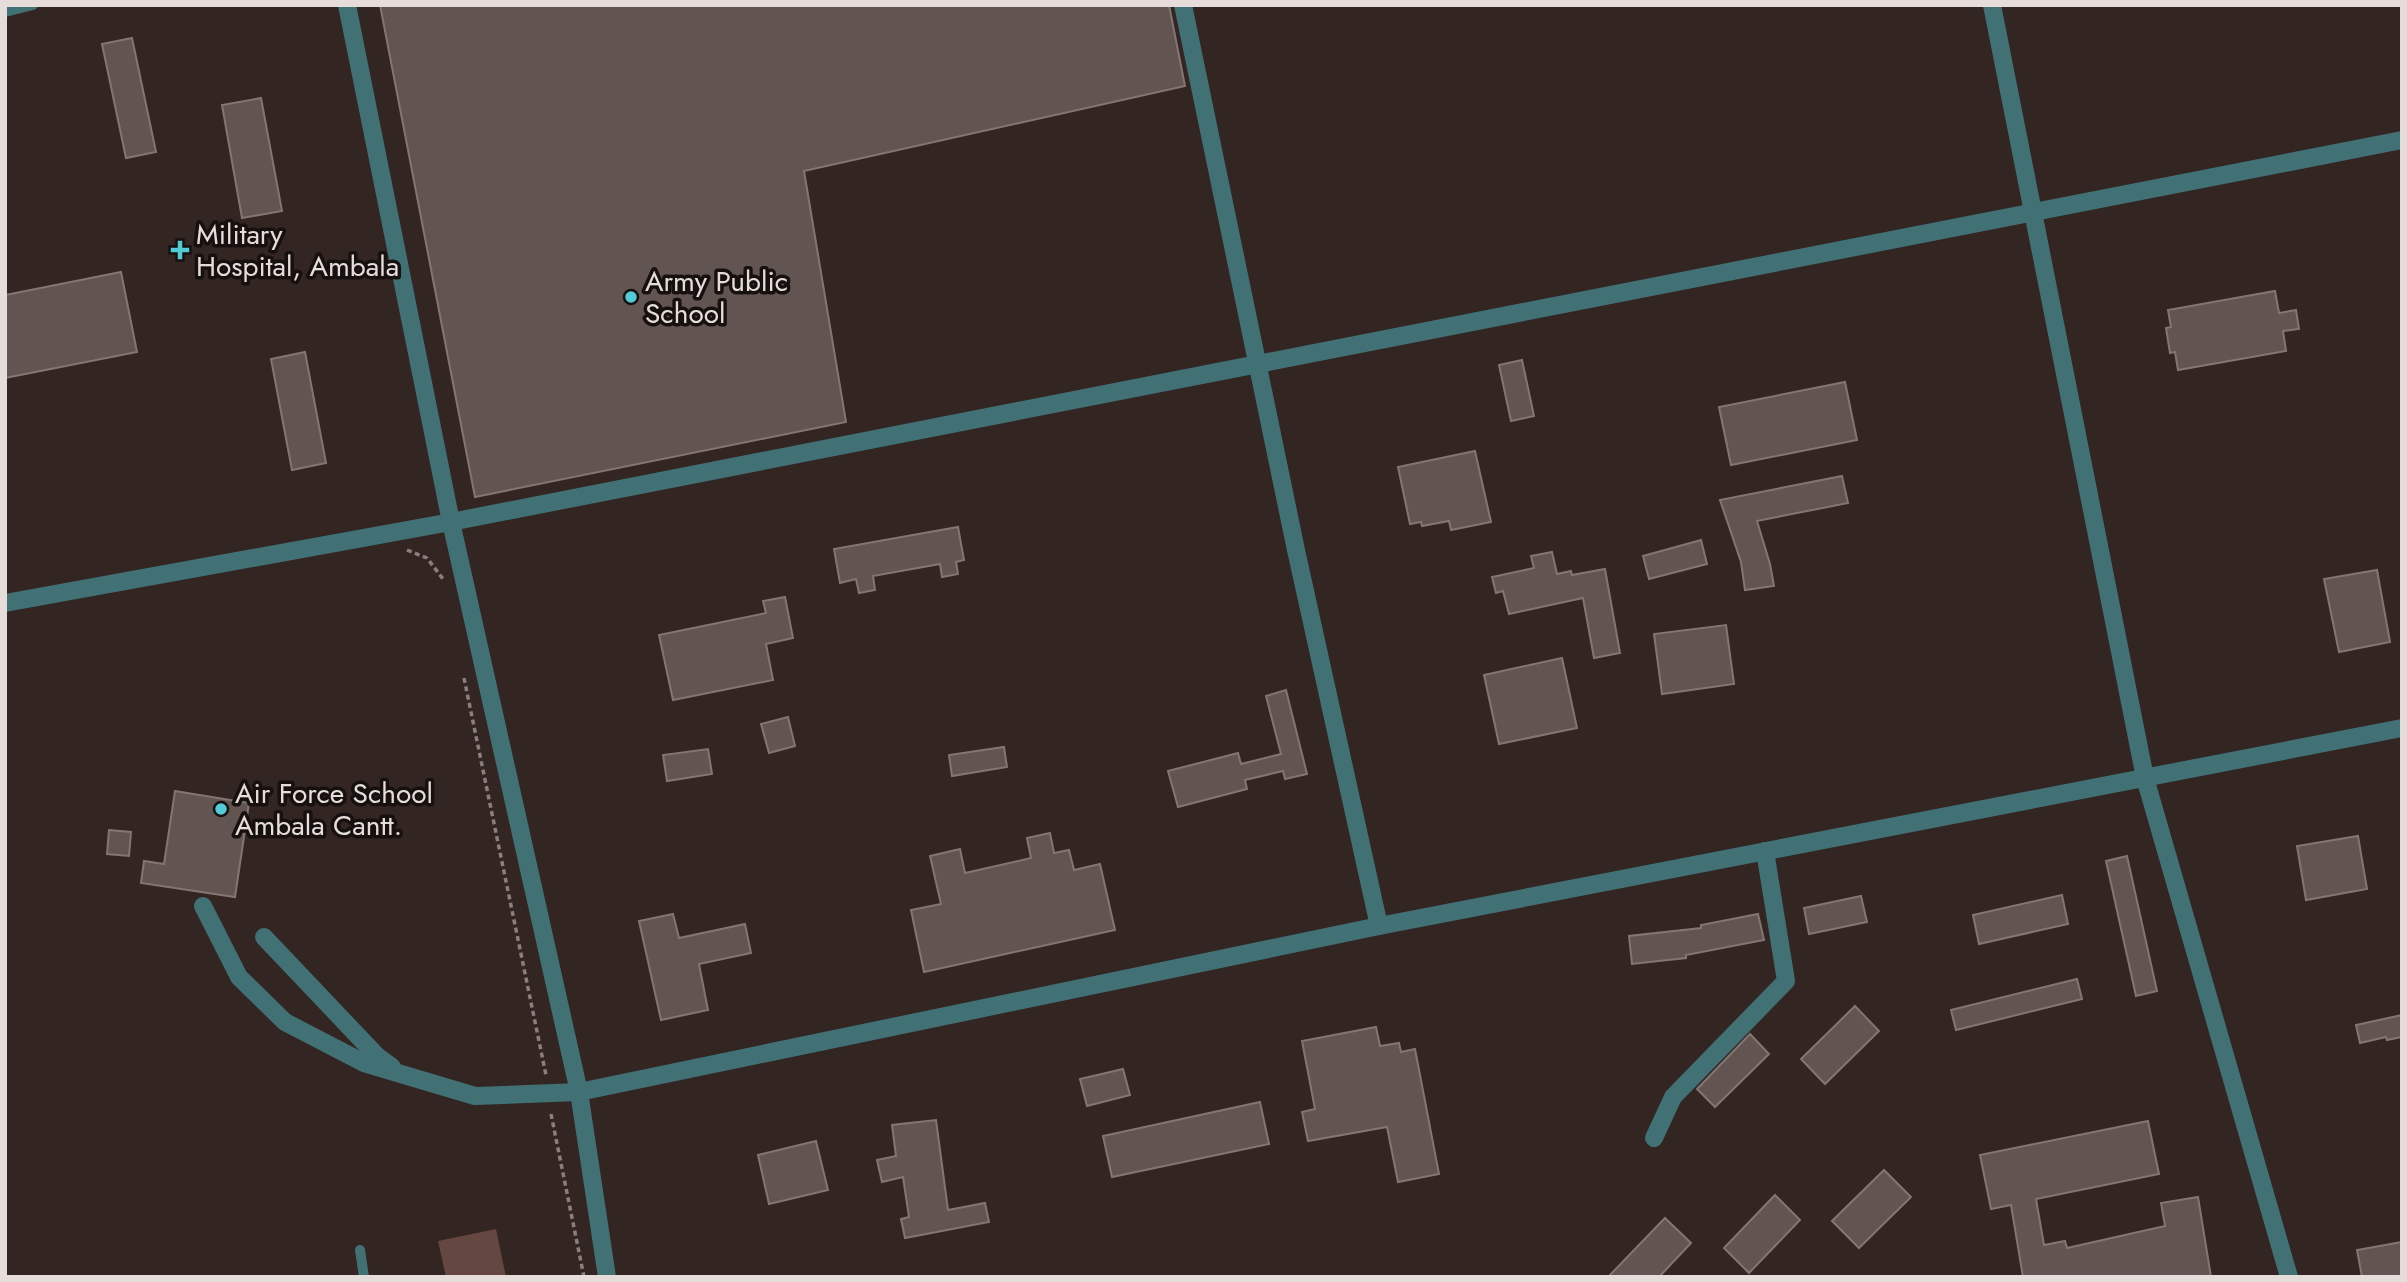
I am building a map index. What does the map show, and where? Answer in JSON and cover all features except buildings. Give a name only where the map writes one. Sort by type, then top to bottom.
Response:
[{"type":"street","points":[[347,5],[451,522],[579,1092],[607,1277]]},
{"type":"street","points":[[1183,5],[1296,550],[1378,926]]},
{"type":"street","points":[[1992,5],[2145,778],[2289,1277]]},
{"type":"street","points":[[5,603],[451,522],[2402,140]]},
{"type":"street","points":[[203,905],[239,977],[285,1022],[364,1063],[475,1096],[579,1092],[1378,926],[2402,728]]},
{"type":"street","points":[[1654,1138],[1673,1097],[1786,981],[1765,851]]},
{"type":"street","points":[[264,937],[377,1056],[400,1074]]},
{"type":"lane","points":[[5,12],[33,5]]},
{"type":"lane","points":[[360,1250],[364,1277]]},
{"type":"path","points":[[396,551],[408,550],[427,558],[437,568],[445,585]]},
{"type":"path","points":[[462,667],[546,1077]]},
{"type":"path","points":[[551,1114],[584,1277]]},
{"type":"shaded area","points":[[496,1229],[506,1277],[446,1277],[438,1241]]},
{"type":"place","name":"Military Hospital, Ambala","points":[[180,250]]},
{"type":"place","name":"Army Public School","points":[[631,297]]},
{"type":"place","name":"Air Force School Ambala Cantt.","points":[[221,809]]}]
